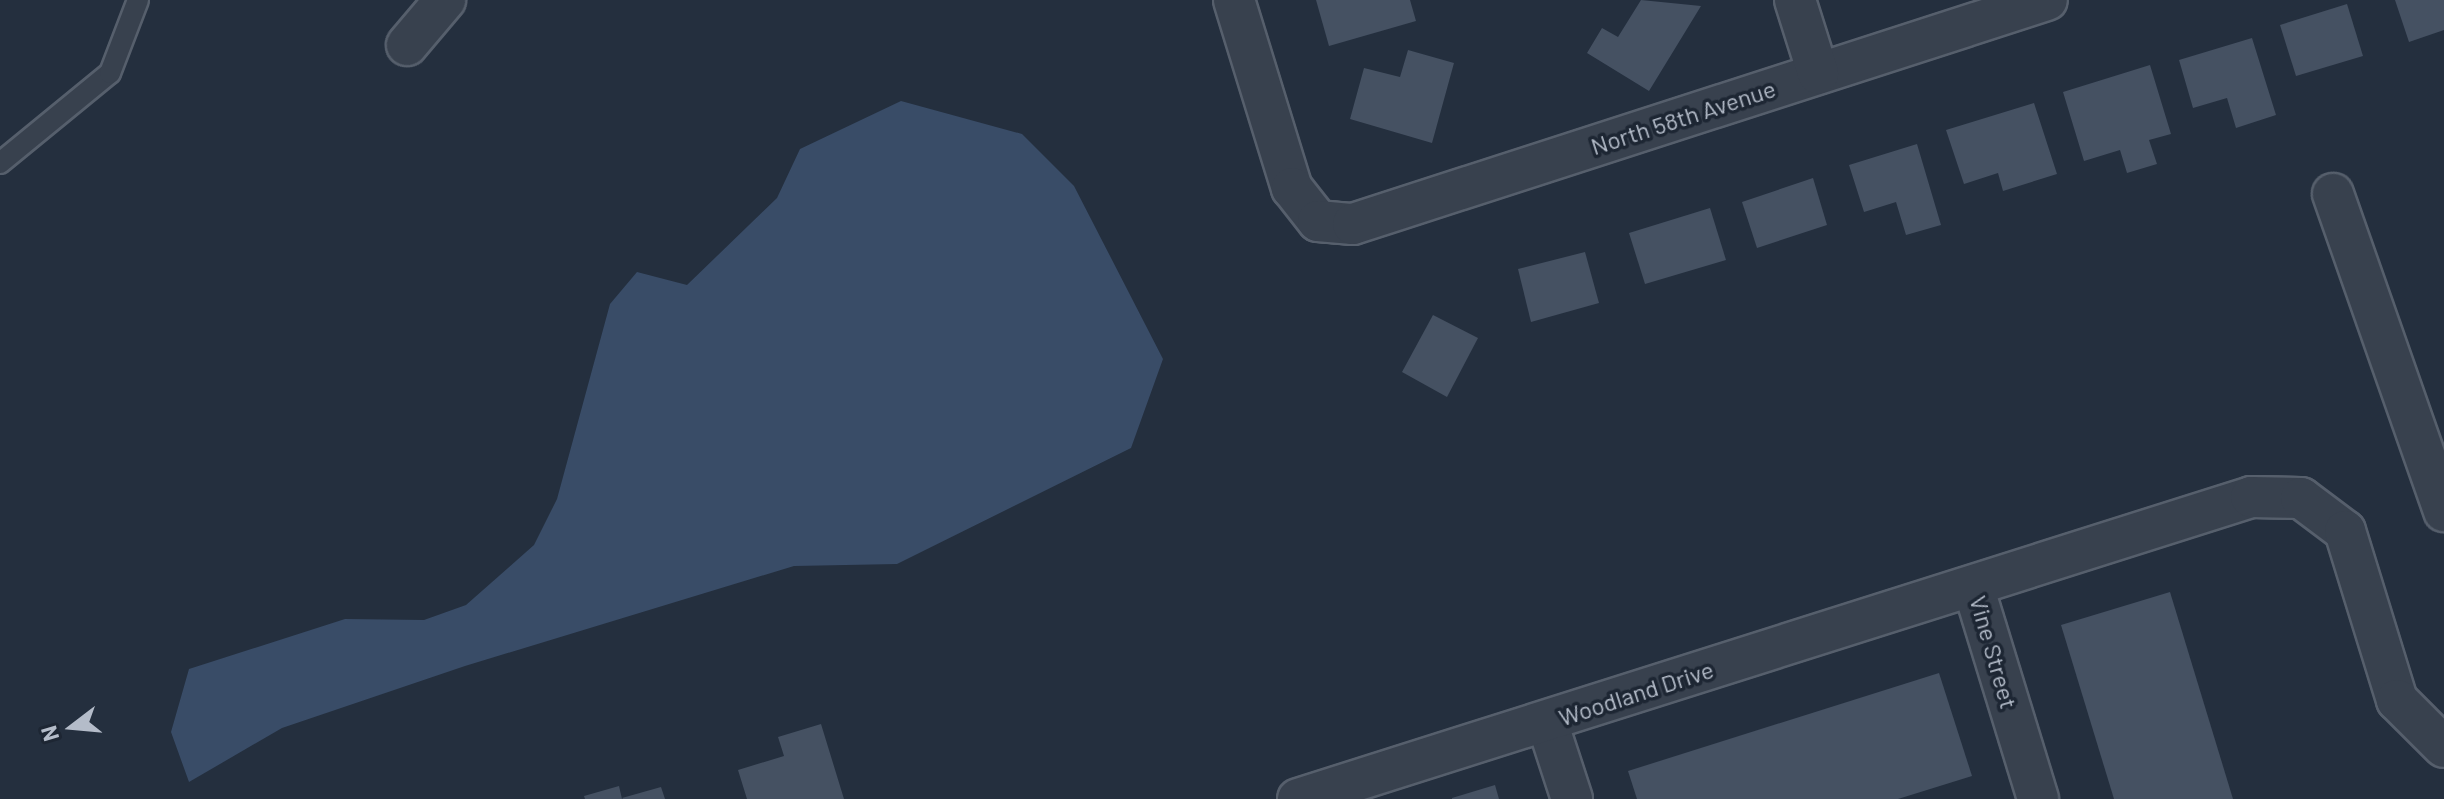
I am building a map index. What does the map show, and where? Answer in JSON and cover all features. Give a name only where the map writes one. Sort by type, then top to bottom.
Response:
[{"type":"street","points":[[407,45],[445,0]]},
{"type":"street","name":"North 58th Avenue","points":[[1234,0],[1292,188],[1318,221],[1353,224],[2047,0]]},
{"type":"street","points":[[1795,0],[1818,73]]},
{"type":"street","points":[[2333,194],[2444,511]]},
{"type":"street","name":"Vine Street","points":[[2038,799],[1973,586],[2144,527],[2251,497],[2301,498],[2345,531],[2397,700],[2444,747]]},
{"type":"street","name":"Woodland Drive","points":[[1298,799],[1973,586]]},
{"type":"street","points":[[1547,722],[1572,799]]},
{"type":"lane","points":[[0,163],[110,73],[138,0]]},
{"type":"water","points":[[901,101],[1022,134],[1074,186],[1163,359],[1131,448],[897,564],[794,566],[465,666],[282,728],[189,782],[171,732],[189,669],[345,619],[424,620],[466,605],[534,545],[557,499],[610,304],[637,272],[687,285],[777,198],[800,149]]},
{"type":"building","points":[[1316,0],[1410,0],[1416,21],[1329,46]]},
{"type":"building","points":[[1641,0],[1701,6],[1649,91],[1587,53],[1602,28],[1618,37]]},
{"type":"building","points":[[2395,0],[2444,0],[2444,30],[2409,42]]},
{"type":"building","points":[[2347,4],[2363,56],[2296,76],[2280,25]]},
{"type":"building","points":[[2252,38],[2276,115],[2236,128],[2227,98],[2193,108],[2179,60]]},
{"type":"building","points":[[1408,50],[1454,63],[1432,143],[1350,119],[1364,68],[1400,77]]},
{"type":"building","points":[[2150,65],[2171,134],[2149,140],[2157,164],[2127,173],[2120,150],[2084,161],[2063,92]]},
{"type":"building","points":[[2034,103],[2057,174],[2003,191],[1998,173],[1964,184],[1946,130]]},
{"type":"building","points":[[1917,144],[1941,225],[1906,235],[1896,202],[1864,212],[1849,165]]},
{"type":"building","points":[[1813,178],[1827,225],[1757,248],[1742,202]]},
{"type":"building","points":[[1710,208],[1726,260],[1645,284],[1629,233]]},
{"type":"building","points":[[1585,252],[1599,303],[1531,322],[1518,269]]},
{"type":"building","points":[[1433,315],[1478,338],[1447,397],[1402,372]]},
{"type":"building","points":[[2170,592],[2233,799],[2114,799],[2061,625]]},
{"type":"building","points":[[1939,673],[1972,776],[1898,799],[1637,799],[1628,771]]},
{"type":"building","points":[[821,724],[844,799],[747,799],[738,770],[784,756],[778,737]]},
{"type":"building","points":[[1495,785],[1499,799],[1452,799],[1452,798]]},
{"type":"building","points":[[619,786],[622,799],[585,799],[584,796]]},
{"type":"building","points":[[661,787],[665,799],[622,798]]}]
